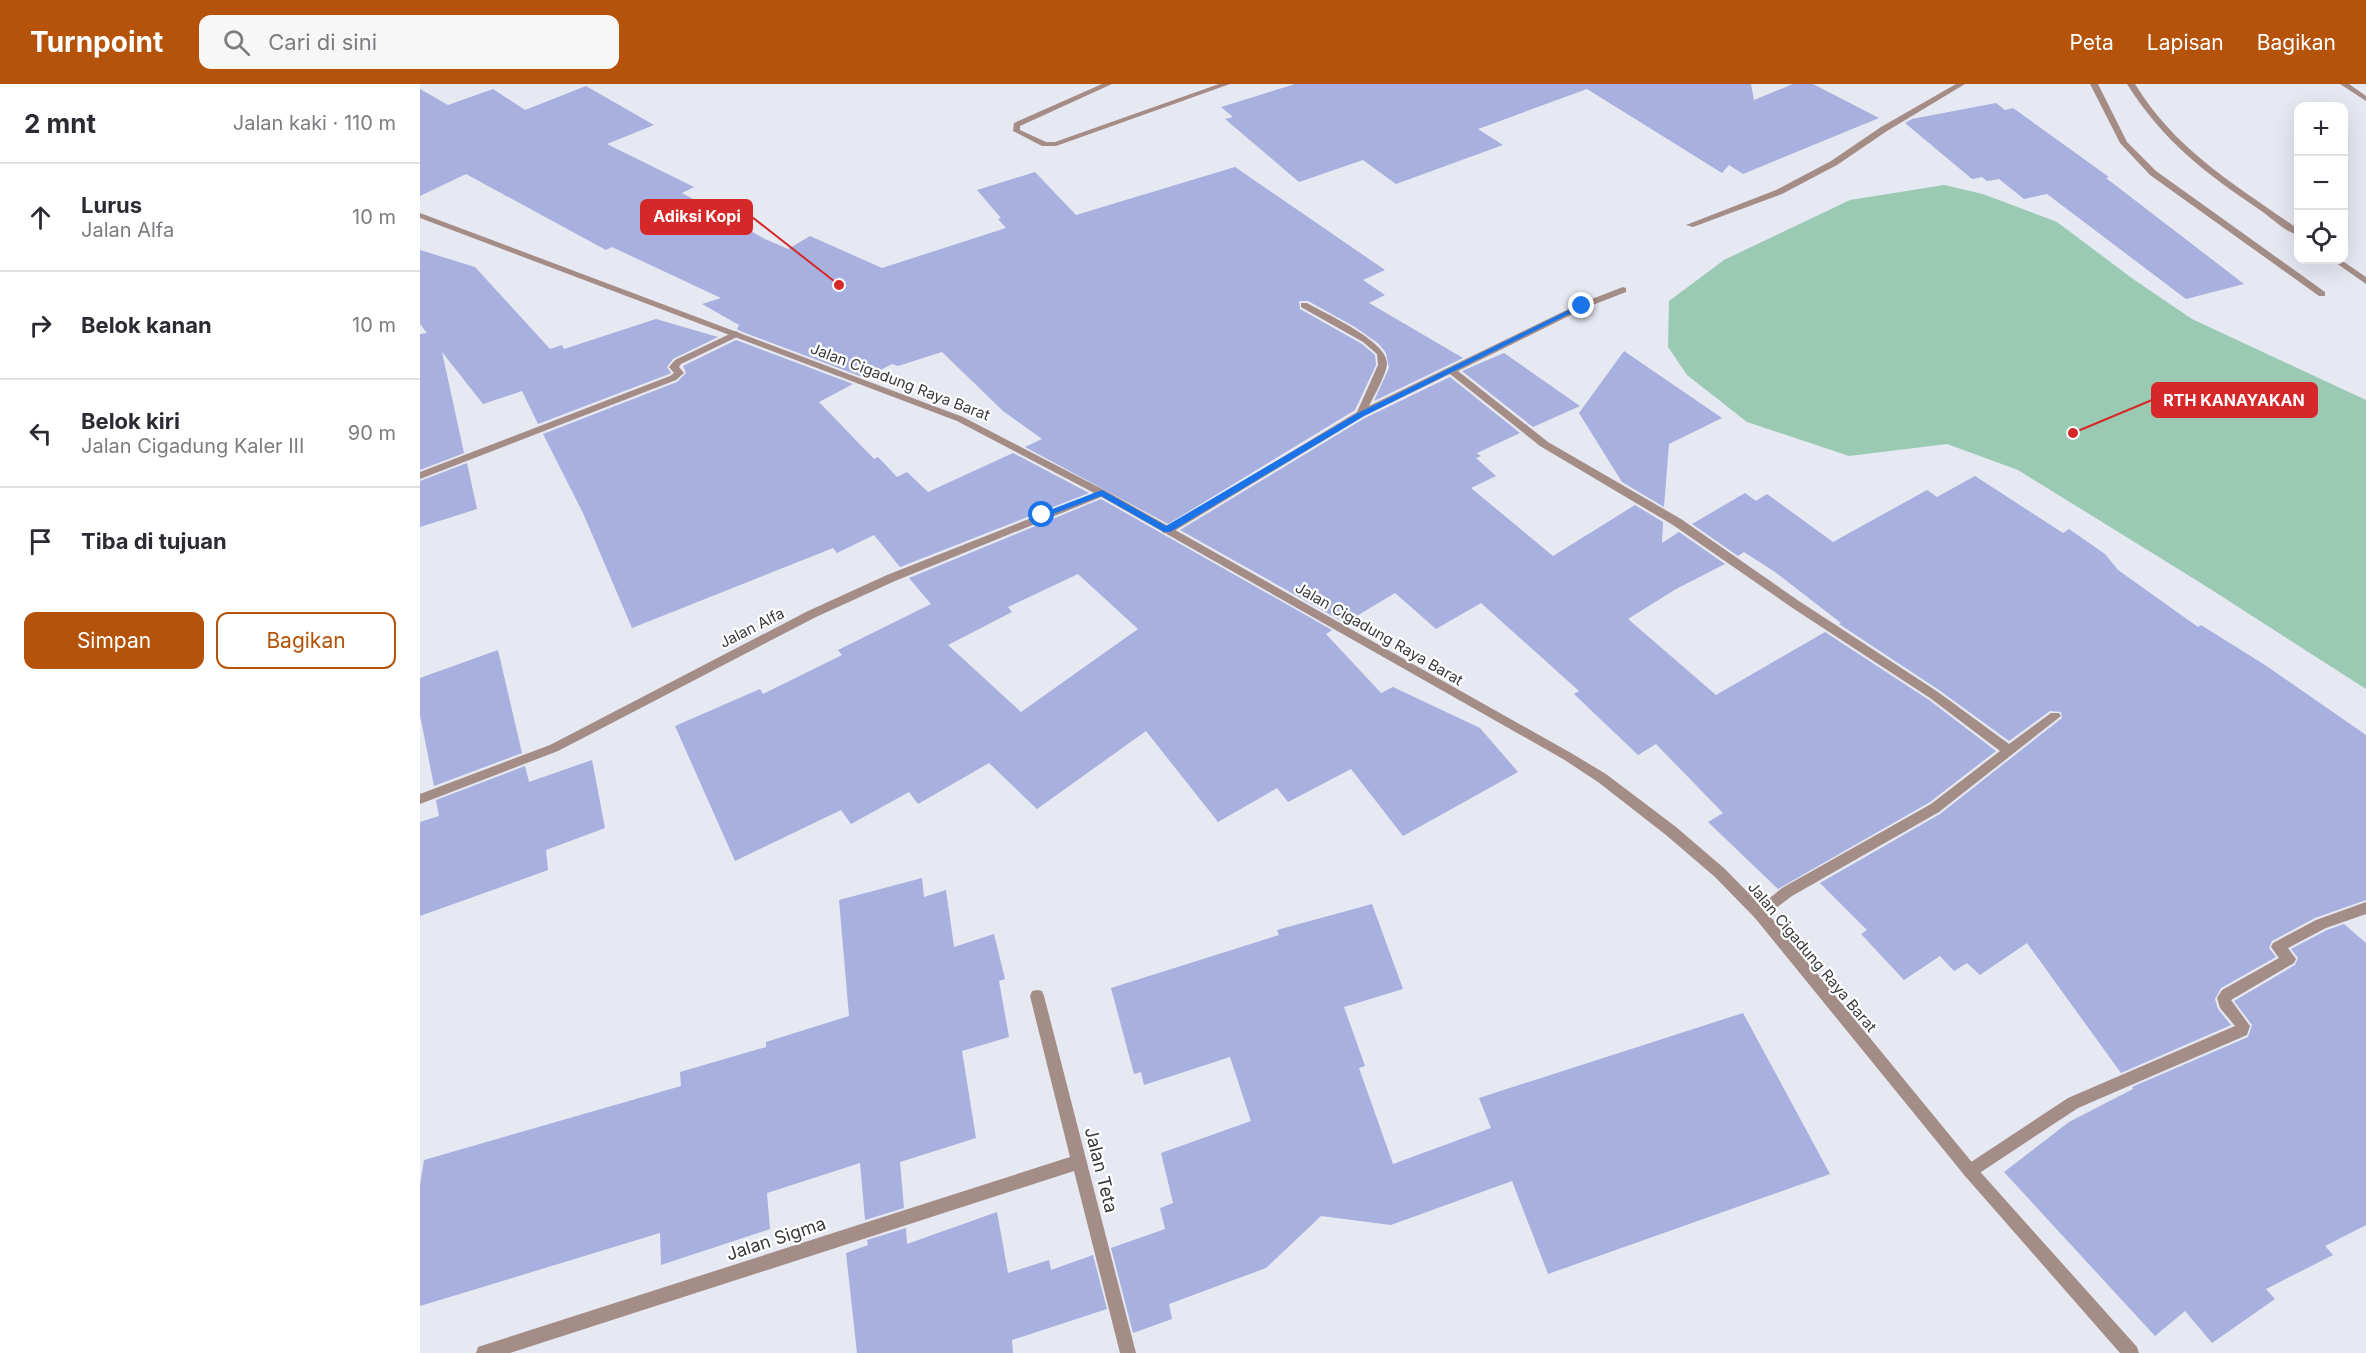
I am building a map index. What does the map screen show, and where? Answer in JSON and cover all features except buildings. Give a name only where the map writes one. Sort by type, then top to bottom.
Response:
[{"type":"street","points":[[1108,84],[1017,124],[1017,131],[1045,144],[1056,144],[1226,84]]},
{"type":"street","points":[[1690,225],[1779,192],[1834,163],[1884,129],[1961,84]]},
{"type":"street","points":[[2094,84],[2124,143],[2152,173],[2322,294]]},
{"type":"street","points":[[2131,84],[2160,126],[2198,161],[2294,230]]},
{"type":"street","points":[[2344,84],[2366,99]]},
{"type":"street","name":"Jalan Cigadung Raya Barat","points":[[420,215],[960,419],[1102,493],[1602,778],[1671,831],[1720,873],[1760,914],[1970,1171],[2131,1353]]},
{"type":"street","points":[[2342,264],[2366,281]]},
{"type":"street","points":[[1167,530],[1361,414],[1582,306],[1623,290]]},
{"type":"street","points":[[1305,305],[1366,340],[1381,352],[1383,365],[1361,414]]},
{"type":"street","points":[[420,476],[673,378],[679,373],[674,367],[678,362],[736,334]]},
{"type":"street","points":[[1451,370],[1544,444],[1677,522],[1795,604],[1934,695],[2009,751]]},
{"type":"street","name":"Jalan Alfa","points":[[420,799],[554,748],[812,614],[891,578],[1102,493]]},
{"type":"street","points":[[1760,914],[1787,892],[1935,808],[2055,716]]},
{"type":"street","points":[[1970,1171],[2073,1103],[2242,1030],[2243,1026],[2225,1003],[2224,998],[2227,995],[2289,959],[2278,947],[2320,924],[2366,908]]},
{"type":"street","name":"Jalan Teta","points":[[1037,996],[1128,1353]]},
{"type":"street","name":"Jalan Sigma","points":[[484,1353],[1080,1161]]},
{"type":"green space","points":[[1944,185],[1983,194],[2057,222],[2133,279],[2192,319],[2366,400],[2366,689],[2018,470],[1947,444],[1849,456],[1747,422],[1687,375],[1668,347],[1669,301],[1724,260],[1850,200]]},
{"type":"place","name":"Adiksi Kopi","points":[[839,285]]},
{"type":"place","name":"RTH KANAYAKAN","points":[[2073,433]]},
{"type":"route","points":[[1042,515],[1102,493],[1167,530],[1361,414],[1582,306]]}]
